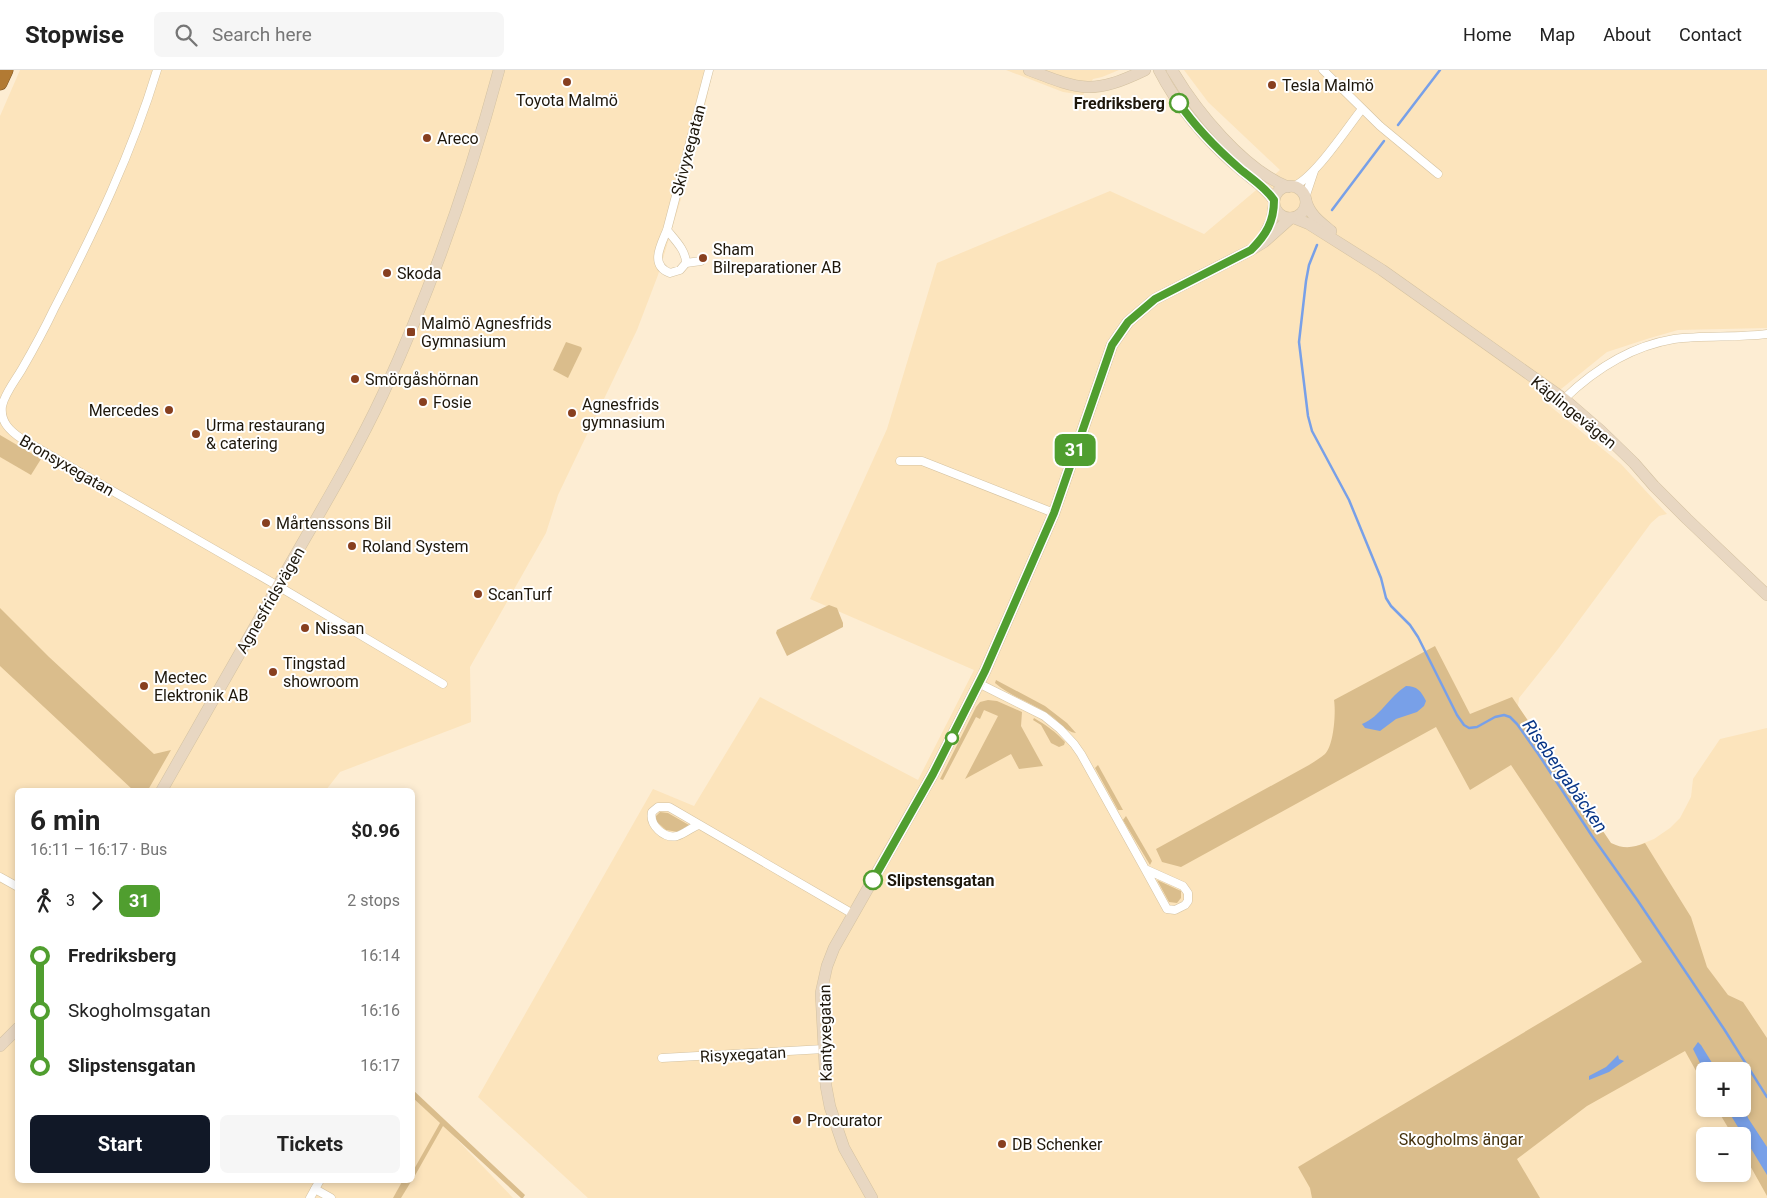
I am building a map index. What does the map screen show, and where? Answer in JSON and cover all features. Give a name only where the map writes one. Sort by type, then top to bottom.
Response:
[{"type":"highway","points":[[0,83],[6,70]]},
{"type":"main road","name":"Agnesfridsvägen","points":[[163,788],[347,466],[382,396],[411,332],[460,198],[499,70]]},
{"type":"main road","points":[[1029,70],[1076,86],[1102,87],[1124,80],[1145,70]]},
{"type":"main road","points":[[1102,87],[1119,77],[1126,70]]},
{"type":"main road","points":[[1159,70],[1198,129],[1240,169],[1268,191],[1278,213],[1292,218],[1304,210],[1305,199],[1300,191],[1265,175],[1222,137],[1197,108],[1172,70]]},
{"type":"main road","points":[[1274,202],[1280,190],[1290,187]]},
{"type":"main road","name":"Käglingevägen","points":[[1305,199],[1314,218],[1382,270],[1564,399],[1601,431],[1687,519],[1767,593]]},
{"type":"main road","name":"Kantyxegatan","points":[[1251,250],[1269,229],[1274,202]]},
{"type":"main road","name":"Kantyxegatan","points":[[872,1198],[844,1148],[830,1107],[826,1086],[821,1006],[823,981],[834,948],[933,774],[978,683],[1054,513],[1112,345],[1123,328],[1140,310],[1155,299],[1251,250],[1292,218]]},
{"type":"main road","name":"Käglingevägen","points":[[1292,218],[1309,224],[1382,270]]},
{"type":"main road","points":[[0,1046],[15,1031]]},
{"type":"street","name":"Bronsyxegatan","points":[[157,70],[116,181],[92,235],[35,347],[5,398],[1,412],[2,419],[9,431],[22,439],[278,586],[443,684]]},
{"type":"street","name":"Skivyxegatan","points":[[701,261],[686,263],[680,270],[670,273],[660,266],[657,257],[667,230],[709,70]]},
{"type":"street","points":[[1323,70],[1362,109],[1438,174]]},
{"type":"street","points":[[1290,187],[1298,185],[1315,168],[1362,109]]},
{"type":"street","points":[[1305,199],[1315,168]]},
{"type":"street","points":[[667,230],[683,251],[686,263]]},
{"type":"street","points":[[1564,399],[1585,379],[1604,366],[1652,344],[1681,338],[1743,337],[1767,334]]},
{"type":"street","points":[[900,461],[922,461],[1054,513]]},
{"type":"street","points":[[978,683],[1044,716],[1066,735],[1081,754],[1167,909],[1175,910],[1185,905],[1189,897],[1183,886],[1145,869]]},
{"type":"street","points":[[698,825],[679,835],[670,836],[656,828],[651,816],[652,812],[658,807],[669,807],[853,914]]},
{"type":"street","points":[[0,877],[15,886]]},
{"type":"street","name":"Risyxegatan","points":[[662,1058],[824,1049]]},
{"type":"street","points":[[310,1198],[318,1183]]},
{"type":"street","points":[[315,1189],[331,1198]]},
{"type":"shaded area","points":[[20,70],[713,70],[693,159],[658,275],[637,330],[558,495],[546,533],[470,667],[471,722],[340,772],[328,788],[15,788],[15,1183],[415,1183],[415,1100],[443,1125],[513,1198],[0,1198],[0,116]]},
{"type":"shaded area","points":[[1006,70],[1119,70],[1093,79],[1083,95],[1063,92]]},
{"type":"shaded area","points":[[1184,70],[1767,70],[1767,328],[1678,330],[1607,352],[1545,402],[1621,464],[1667,514],[1659,516],[1651,523],[1558,649],[1519,698],[1518,706],[1611,843],[1620,848],[1634,847],[1654,839],[1680,818],[1691,797],[1693,779],[1720,739],[1767,728],[1767,1198],[588,1198],[478,1097],[653,789],[694,806],[760,697],[918,780],[974,670],[810,599],[887,429],[937,263],[1110,191],[1204,234],[1280,170],[1208,102]]},
{"type":"green space","points":[[566,342],[582,349],[568,378],[553,370]]},
{"type":"green space","points":[[0,435],[41,459],[31,475],[0,457]]},
{"type":"green space","points":[[829,605],[837,608],[843,627],[787,656],[776,633],[777,630]]},
{"type":"green space","points":[[0,608],[49,657],[154,754],[171,750],[149,788],[131,788],[0,666]]},
{"type":"green space","name":"Skogholms ängar","points":[[1435,646],[1470,714],[1512,697],[1611,843],[1628,847],[1645,843],[1691,917],[1707,967],[1728,995],[1743,1002],[1767,1038],[1767,1196],[1751,1167],[1751,1127],[1728,1127],[1722,1117],[1751,1117],[1751,1062],[1696,1062],[1696,1071],[1685,1051],[1587,1106],[1517,1159],[1540,1198],[1312,1198],[1310,1188],[1298,1167],[1642,962],[1511,765],[1470,790],[1436,727],[1181,867],[1162,862],[1156,849],[1309,765],[1325,754],[1332,736],[1335,712],[1334,700]]},
{"type":"green space","points":[[996,680],[1045,706],[1067,723],[1076,733],[1065,728],[1043,711],[1001,688],[995,683]]},
{"type":"green space","points":[[988,700],[997,701],[1022,712],[1021,726],[1043,766],[1019,769],[1011,754],[965,779],[998,716],[984,710],[980,719],[976,717],[943,780],[940,779],[976,707],[980,702]]},
{"type":"green space","points":[[1034,718],[1058,735],[1065,742],[1064,745],[1059,747],[1051,743],[1041,725],[1033,720]]},
{"type":"green space","points":[[1098,765],[1123,810],[1118,810],[1095,768]]},
{"type":"green space","points":[[660,812],[668,813],[689,825],[678,832],[666,830],[656,821],[656,816]]},
{"type":"green space","points":[[1126,816],[1152,861],[1150,865],[1123,820]]},
{"type":"green space","points":[[1157,880],[1181,891],[1181,898],[1177,903],[1169,902]]},
{"type":"green space","points":[[415,1092],[525,1195],[523,1198],[443,1126],[415,1175],[415,1167],[440,1123],[415,1100]]},
{"type":"green space","points":[[401,1183],[410,1183],[401,1198],[393,1198]]},
{"type":"water","points":[[1406,686],[1416,688],[1420,692],[1426,701],[1424,706],[1417,712],[1396,719],[1380,731],[1365,728],[1362,724],[1374,717]]},
{"type":"water","points":[[1698,1042],[1712,1062],[1700,1062],[1693,1049]]},
{"type":"water","points":[[1618,1055],[1619,1059],[1624,1061],[1609,1072],[1589,1080],[1589,1076],[1606,1067]]},
{"type":"water","points":[[1732,1117],[1748,1117],[1767,1147],[1767,1175],[1751,1149],[1751,1127],[1738,1127]]},
{"type":"waterway","name":"Risebergabäcken","points":[[1398,125],[1440,70]]},
{"type":"waterway","name":"Risebergabäcken","points":[[1332,210],[1384,141]]},
{"type":"waterway","name":"Risebergabäcken","points":[[1317,245],[1309,265],[1306,281],[1299,342],[1308,416],[1312,431],[1349,500],[1381,578],[1386,598],[1418,637],[1457,715],[1464,725],[1469,728],[1477,727],[1495,717],[1504,715],[1510,717],[1517,724],[1724,1029],[1767,1097]]},
{"type":"bus line","name":"31","points":[[873,880],[933,774],[985,671],[1054,513],[1106,359],[1118,334],[1140,310],[1155,299],[1251,250],[1269,229],[1274,200],[1268,191],[1240,169],[1198,129],[1179,103]]},
{"type":"place","name":"Toyota Malmö","points":[[567,82]]},
{"type":"place","name":"Tesla Malmö","points":[[1272,85]]},
{"type":"place","name":"Fredriksberg","points":[[1179,103]]},
{"type":"place","name":"Areco","points":[[427,138]]},
{"type":"place","name":"Sham Bilreparationer AB","points":[[703,258]]},
{"type":"place","name":"Skoda","points":[[387,273]]},
{"type":"place","name":"Malmö Agnesfrids Gymnasium","points":[[411,332]]},
{"type":"place","name":"Smörgåshörnan","points":[[355,379]]},
{"type":"place","name":"Fosie","points":[[423,402]]},
{"type":"place","name":"Mercedes","points":[[169,410]]},
{"type":"place","name":"Agnesfrids gymnasium","points":[[572,413]]},
{"type":"place","name":"Urma restaurang & catering","points":[[196,434]]},
{"type":"place","name":"Mårtenssons Bil","points":[[266,523]]},
{"type":"place","name":"Roland System","points":[[352,546]]},
{"type":"place","name":"ScanTurf","points":[[478,594]]},
{"type":"place","name":"Nissan","points":[[305,628]]},
{"type":"place","name":"Tingstad showroom","points":[[273,672]]},
{"type":"place","name":"Mectec Elektronik AB","points":[[144,686]]},
{"type":"place","name":"Slipstensgatan","points":[[873,880]]},
{"type":"place","name":"Procurator","points":[[797,1120]]},
{"type":"place","name":"DB Schenker","points":[[1002,1144]]}]
